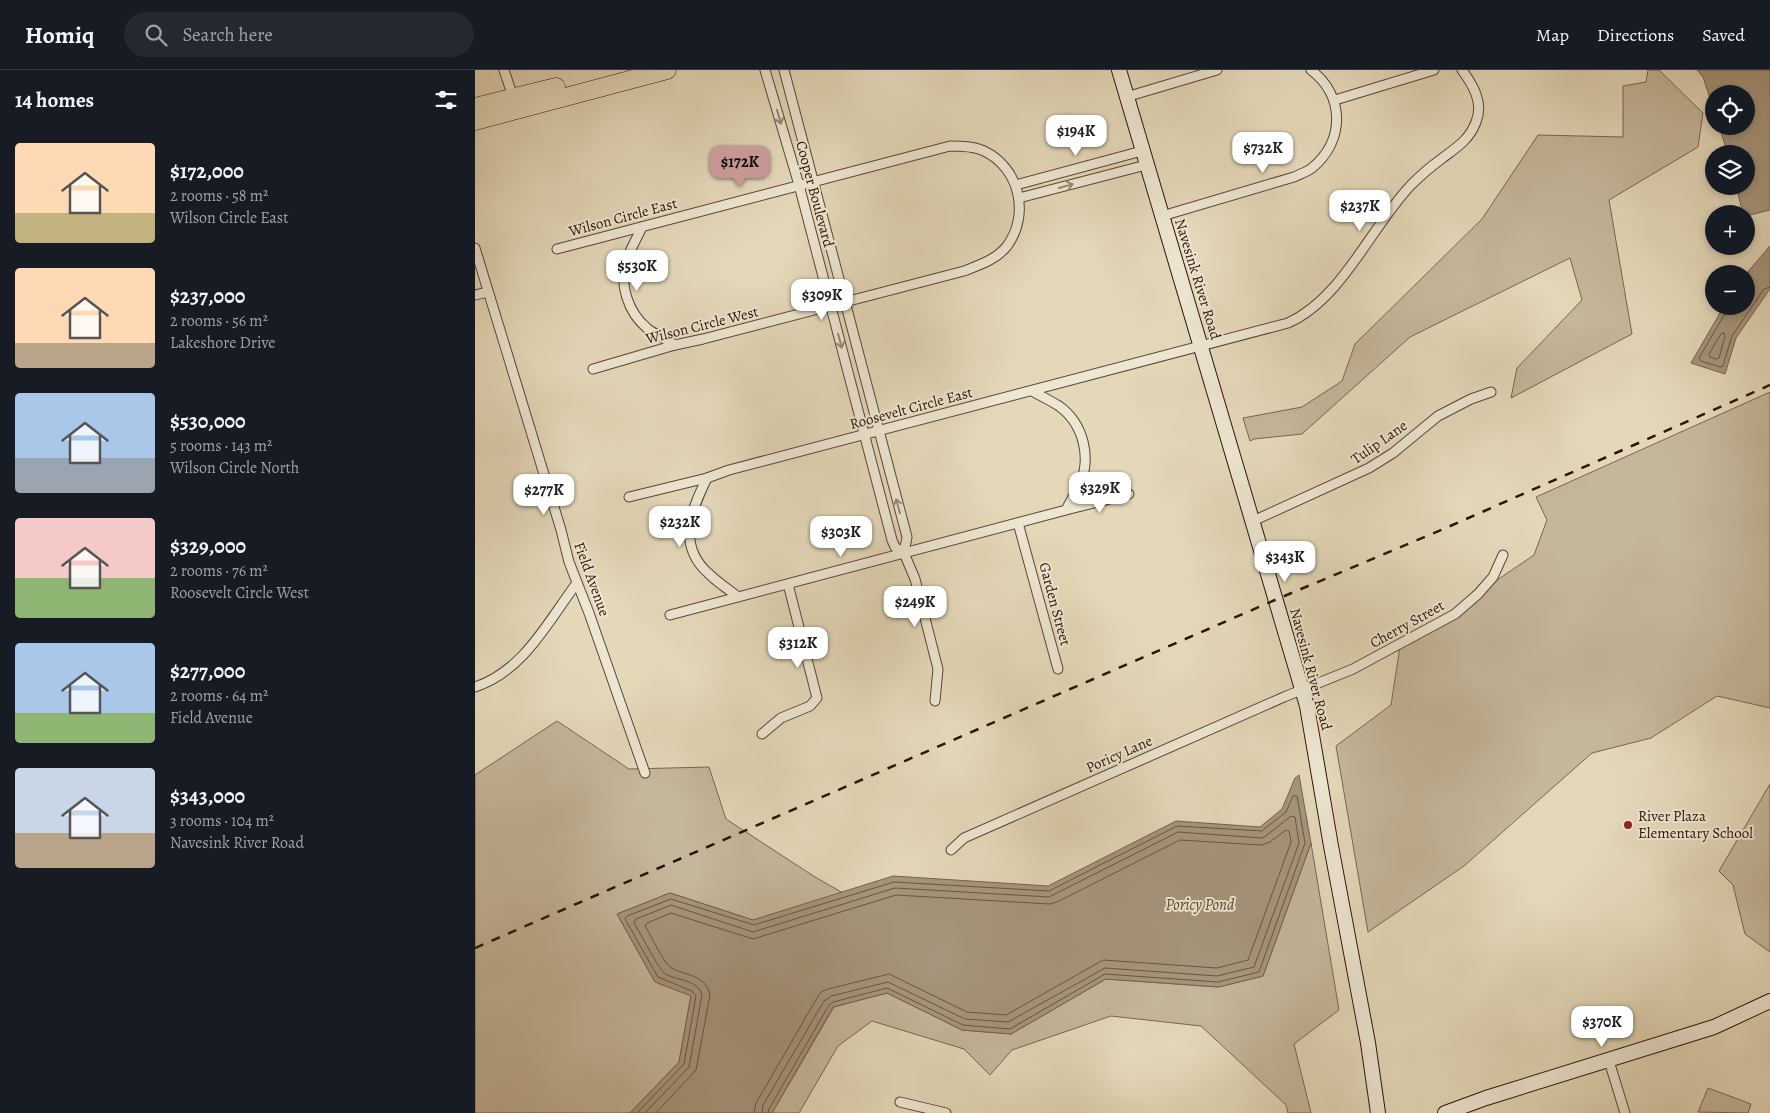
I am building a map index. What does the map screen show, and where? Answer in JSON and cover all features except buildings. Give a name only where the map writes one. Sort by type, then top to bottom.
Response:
[{"type":"highway","points":[[475,107],[622,70]]},
{"type":"highway","points":[[475,121],[667,70]]},
{"type":"main road","name":"Navesink River Road","points":[[1119,70],[1303,690],[1313,736],[1332,855],[1368,1043],[1378,1113]]},
{"type":"main road","points":[[1445,1113],[1486,1098],[1713,1027],[1770,1001]]},
{"type":"street","points":[[504,70],[513,97]]},
{"type":"street","name":"Cooper Boulevard","points":[[765,70],[799,185],[893,544],[905,554],[915,579],[938,669],[935,701]]},
{"type":"street","name":"Cooper Boulevard","points":[[783,70],[907,537],[905,554]]},
{"type":"street","points":[[1127,97],[1217,70]]},
{"type":"street","points":[[1162,216],[1294,177],[1311,168],[1327,151],[1335,134],[1337,113],[1335,100],[1320,76],[1311,70]]},
{"type":"street","points":[[1335,100],[1434,70]]},
{"type":"street","name":"Roosevelt Circle East","points":[[629,497],[707,478],[729,470],[1288,323],[1301,317],[1320,303],[1332,290],[1410,186],[1429,168],[1458,148],[1473,130],[1478,116],[1478,101],[1471,82],[1462,70]]},
{"type":"street","name":"Wilson Circle East","points":[[557,249],[929,150],[955,146],[982,150],[993,156],[1008,172],[1016,185]]},
{"type":"street","points":[[1016,185],[1142,151]]},
{"type":"street","points":[[1019,198],[1146,165]]},
{"type":"street","name":"Wilson Circle West","points":[[593,368],[675,344],[703,339],[964,271],[986,263],[1007,246],[1017,227],[1020,205],[1016,185]]},
{"type":"street","points":[[642,227],[625,268],[624,284],[626,296],[629,306],[641,323],[649,330],[675,344]]},
{"type":"street","name":"Field Avenue","points":[[475,248],[561,530],[569,562],[589,613],[645,773]]},
{"type":"street","points":[[475,295],[488,292]]},
{"type":"street","points":[[1032,391],[1059,406],[1068,414],[1083,439],[1085,454],[1084,470],[1080,485],[1066,510]]},
{"type":"street","name":"Tulip Lane","points":[[1253,521],[1369,468],[1393,453],[1437,416],[1471,399],[1491,392]]},
{"type":"street","points":[[707,478],[693,507],[690,520],[691,544],[694,554],[703,568],[738,597]]},
{"type":"street","points":[[670,615],[1129,494]]},
{"type":"street","name":"Garden Street","points":[[1018,523],[1057,669]]},
{"type":"street","name":"Cherry Street","points":[[1303,690],[1353,670],[1455,614],[1478,594],[1493,576],[1503,555]]},
{"type":"street","points":[[475,687],[499,676],[527,651],[546,628],[577,583]]},
{"type":"street","points":[[762,734],[781,718],[810,706],[817,698],[788,584]]},
{"type":"street","name":"Poricy Lane","points":[[951,850],[964,838],[1303,690]]},
{"type":"street","points":[[1609,1061],[1625,1113]]},
{"type":"street","points":[[900,1102],[946,1113]]},
{"type":"shaded area","points":[[1648,70],[1659,70],[1703,113],[1698,147],[1609,200],[1632,334],[1511,398],[1517,368],[1582,300],[1570,258],[1410,337],[1302,434],[1250,441],[1243,418],[1302,407],[1342,381],[1355,344],[1482,219],[1538,135],[1623,137],[1623,86],[1646,82]]},
{"type":"shaded area","points":[[1770,392],[1770,708],[1717,696],[1651,738],[1592,753],[1464,866],[1368,932],[1336,746],[1391,705],[1400,646],[1534,555],[1547,520],[1536,497]]},
{"type":"shaded area","points":[[557,721],[629,769],[709,767],[726,819],[843,893],[753,920],[670,893],[617,914],[655,982],[691,995],[679,1062],[630,1113],[475,1113],[475,775]]},
{"type":"shaded area","points":[[1770,784],[1770,952],[1745,934],[1733,885],[1719,871]]},
{"type":"shaded area","points":[[1311,843],[1339,1010],[1294,1044],[1311,1113],[1288,1113],[1286,1105],[1201,1026],[1111,1016],[1012,1050],[990,1075],[964,1049],[872,1021],[838,1046],[799,1113],[772,1113],[834,1007],[887,993],[962,1030],[1011,1034],[1106,979],[1218,987],[1263,976]]},
{"type":"shaded area","points":[[1708,1088],[1751,1104],[1748,1113],[1698,1112]]},
{"type":"water","points":[[1697,70],[1770,70],[1770,210],[1755,214],[1755,205],[1741,205],[1738,195],[1755,195],[1755,145],[1725,145],[1722,135],[1755,135],[1755,85],[1706,85],[1703,77]]},
{"type":"water","points":[[1770,246],[1770,289],[1755,311],[1755,265]]},
{"type":"water","points":[[1719,315],[1752,315],[1736,338],[1725,374],[1691,363]]},
{"type":"water","name":"Poricy Pond","points":[[1299,775],[1311,843],[1263,976],[1219,987],[1106,979],[1011,1034],[962,1030],[887,993],[833,1007],[772,1113],[630,1113],[679,1062],[691,996],[655,982],[617,914],[670,893],[753,920],[893,876],[1048,886],[1176,821],[1260,827],[1282,809],[1295,778]]},
{"type":"railway","points":[[475,948],[1275,600],[1448,527],[1770,385]]},
{"type":"place","name":"River Plaza Elementary School","points":[[1628,825]]}]
